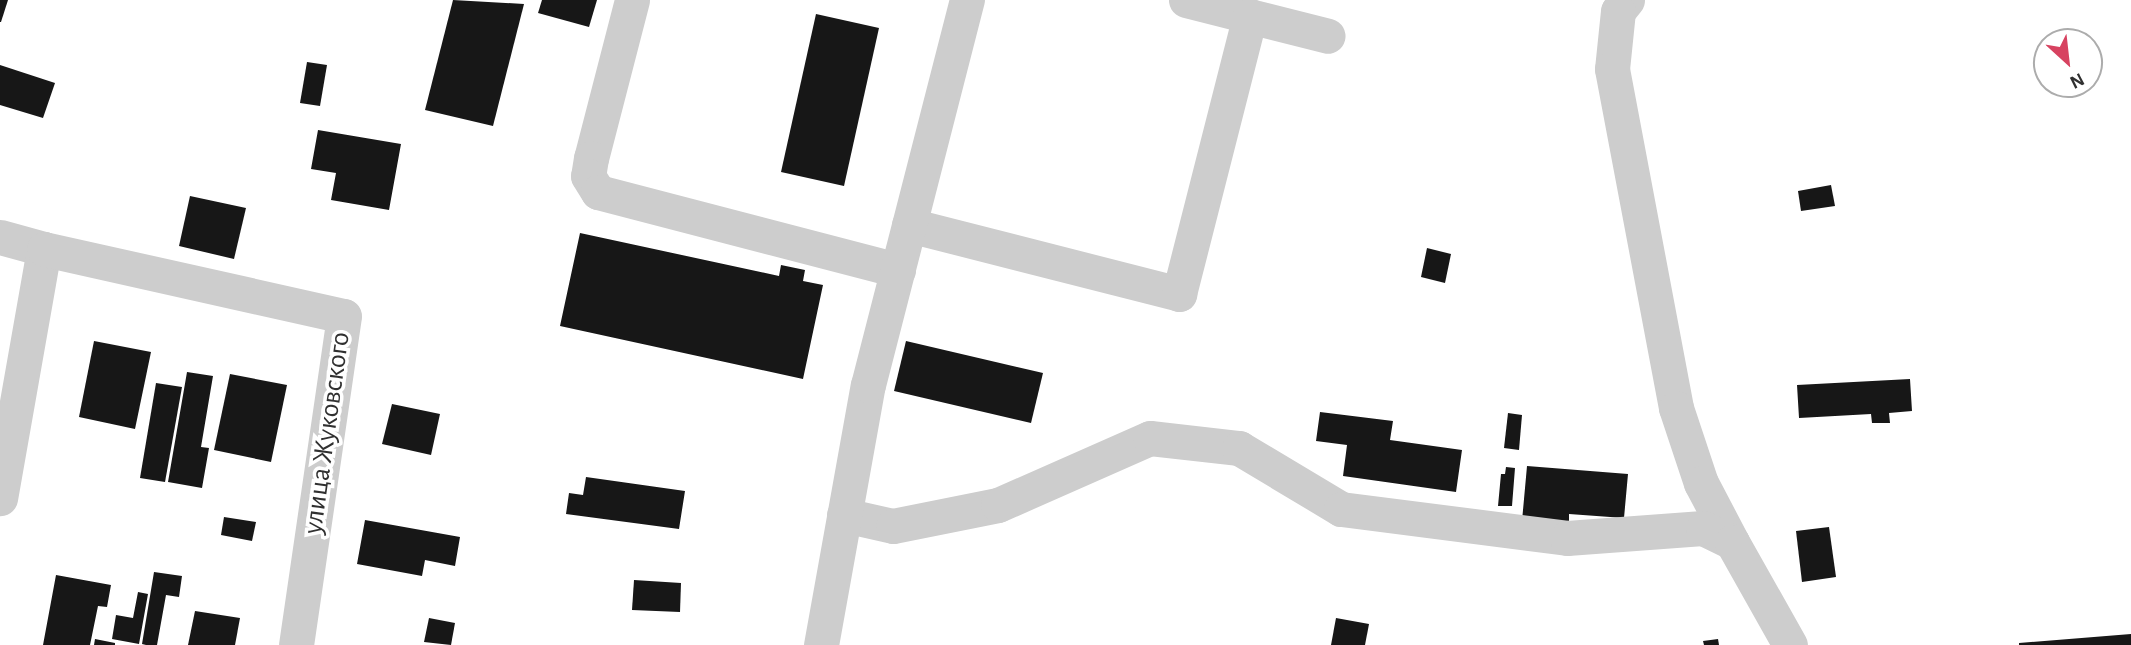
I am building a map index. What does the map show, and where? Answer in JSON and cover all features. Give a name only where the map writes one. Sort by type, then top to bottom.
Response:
[{"type":"street","points":[[632,0],[591,158],[588,176],[598,192],[898,270]]},
{"type":"street","points":[[821,645],[868,385],[967,0]]},
{"type":"street","points":[[1186,0],[1328,36]]},
{"type":"street","points":[[1627,0],[1618,11],[1612,69],[1676,408],[1701,484],[1790,645]]},
{"type":"street","points":[[909,225],[1179,294],[1250,16]]},
{"type":"street","points":[[0,237],[44,248],[0,498]]},
{"type":"street","name":"улица Жуковского","points":[[44,248],[344,316],[296,645]]},
{"type":"street","points":[[845,515],[892,526],[998,505],[1150,438],[1239,448],[1341,509],[1567,538],[1703,528],[1732,542]]},
{"type":"building","points":[[0,0],[8,0],[1,22],[0,22]]},
{"type":"building","points":[[453,0],[524,4],[493,126],[425,110]]},
{"type":"building","points":[[542,0],[597,0],[589,27],[538,13]]},
{"type":"building","points":[[816,14],[879,28],[844,186],[781,172]]},
{"type":"building","points":[[307,62],[327,65],[320,106],[300,103]]},
{"type":"building","points":[[0,65],[55,83],[43,118],[0,105]]},
{"type":"building","points":[[318,130],[401,144],[389,210],[331,200],[336,173],[311,169]]},
{"type":"building","points":[[1831,185],[1835,206],[1801,211],[1798,191]]},
{"type":"building","points":[[190,196],[246,208],[234,259],[179,246]]},
{"type":"building","points":[[580,233],[779,276],[781,265],[805,270],[803,281],[823,285],[803,379],[560,326]]},
{"type":"building","points":[[1427,248],[1451,254],[1445,283],[1421,277]]},
{"type":"building","points":[[94,341],[151,352],[135,429],[79,417]]},
{"type":"building","points":[[906,341],[1043,373],[1031,423],[894,391]]},
{"type":"building","points":[[187,372],[213,376],[201,447],[209,448],[202,488],[168,482]]},
{"type":"building","points":[[230,374],[287,385],[271,462],[214,450]]},
{"type":"building","points":[[1910,379],[1912,411],[1889,413],[1890,423],[1872,423],[1871,414],[1799,418],[1797,385]]},
{"type":"building","points":[[156,383],[182,387],[165,482],[140,478]]},
{"type":"building","points":[[392,404],[440,414],[431,455],[382,444]]},
{"type":"building","points":[[1320,412],[1393,421],[1390,440],[1462,450],[1456,492],[1343,476],[1347,445],[1316,441]]},
{"type":"building","points":[[1508,413],[1522,415],[1519,450],[1504,448]]},
{"type":"building","points":[[1527,466],[1628,474],[1624,518],[1569,514],[1569,524],[1522,521]]},
{"type":"building","points":[[1506,467],[1515,468],[1512,506],[1498,506],[1501,474],[1505,474]]},
{"type":"building","points":[[586,477],[685,491],[679,529],[566,514],[569,493],[583,495]]},
{"type":"building","points":[[224,517],[256,522],[252,541],[221,535]]},
{"type":"building","points":[[365,520],[460,537],[455,566],[425,560],[422,576],[357,564]]},
{"type":"building","points":[[1829,527],[1836,577],[1802,582],[1796,531]]},
{"type":"building","points":[[154,572],[182,576],[179,597],[166,595],[157,645],[146,645],[142,644]]},
{"type":"building","points":[[56,575],[111,585],[107,607],[98,606],[90,645],[43,645]]},
{"type":"building","points":[[634,580],[681,583],[680,612],[632,610]]},
{"type":"building","points":[[138,592],[148,594],[139,644],[112,639],[116,615],[133,618]]},
{"type":"building","points":[[195,611],[240,618],[235,645],[188,645]]},
{"type":"building","points":[[429,618],[455,623],[451,645],[424,642]]},
{"type":"building","points":[[1336,618],[1369,624],[1365,645],[1331,645]]},
{"type":"building","points":[[2131,634],[2131,645],[2019,645],[2019,643]]},
{"type":"building","points":[[95,639],[115,643],[115,645],[94,645]]},
{"type":"building","points":[[1718,639],[1719,645],[1704,645],[1703,641]]}]
